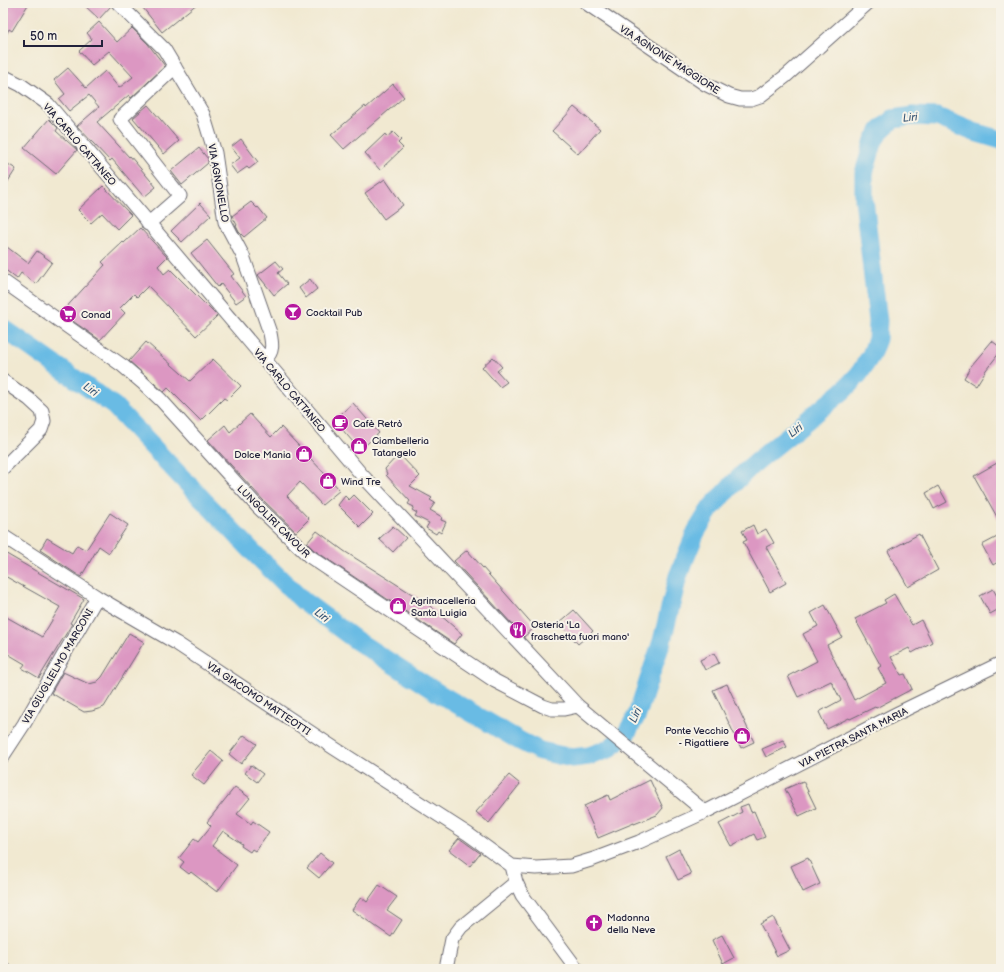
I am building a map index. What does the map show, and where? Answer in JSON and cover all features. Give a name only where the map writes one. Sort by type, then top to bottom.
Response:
[{"type":"street","name":"VIA AGNONELLO","points":[[118,3],[164,49],[204,114],[215,153],[225,222],[243,256],[270,333],[272,344],[271,352],[265,359]]},
{"type":"street","name":"VIA AGNONE MAGGIORE","points":[[586,3],[705,84],[729,96],[740,99],[751,99],[760,96],[786,76],[868,3]]},
{"type":"street","points":[[148,224],[180,196],[120,119],[175,67]]},
{"type":"street","name":"VIA CARLO CATTANEO","points":[[3,76],[21,85],[48,104],[361,474],[582,710],[705,812]]},
{"type":"street","name":"LUNGOLIRI CAVOUR","points":[[3,281],[123,366],[143,383],[161,400],[257,506],[309,556],[495,681],[543,706],[552,709],[582,710]]},
{"type":"street","points":[[3,381],[29,399],[42,411],[44,421],[41,430],[3,468]]},
{"type":"street","name":"VIA GIACOMO MATTEOTTI","points":[[3,536],[97,597],[176,643],[334,748],[468,834],[512,866]]},
{"type":"street","name":"VIA GIUGLIELMO MARCONI","points":[[3,756],[24,724],[97,597]]},
{"type":"street","name":"VIA PIETRA SANTA MARIA","points":[[512,866],[536,868],[571,866],[639,842],[705,812],[896,714],[1001,664]]},
{"type":"street","points":[[512,866],[516,882],[522,895],[577,969]]},
{"type":"street","points":[[446,969],[452,939],[461,927],[516,882]]},
{"type":"building","points":[[3,3],[29,3],[12,31],[9,29],[3,41]]},
{"type":"building","points":[[82,3],[110,3],[111,6],[99,19]]},
{"type":"building","points":[[139,3],[198,3],[162,32]]},
{"type":"building","points":[[99,22],[117,42],[132,28],[148,44],[165,66],[131,98],[129,95],[97,122],[129,157],[130,156],[156,187],[144,197],[112,159],[110,161],[77,126],[99,107],[89,95],[69,111],[59,99],[65,94],[54,80],[68,68],[86,88],[105,71],[119,88],[133,77],[109,51],[92,65],[79,51],[92,39],[87,33]]},
{"type":"building","points":[[393,84],[404,97],[344,149],[331,135],[365,106],[366,108]]},
{"type":"building","points":[[148,105],[179,141],[164,154],[133,118]]},
{"type":"building","points":[[574,107],[600,129],[578,154],[552,131]]},
{"type":"building","points":[[49,119],[58,128],[56,131],[77,150],[56,174],[24,148]]},
{"type":"building","points":[[393,132],[401,140],[398,143],[403,148],[380,170],[365,153],[385,134],[387,137]]},
{"type":"building","points":[[241,139],[258,162],[249,169],[247,167],[237,174],[230,165],[240,158],[231,147]]},
{"type":"building","points":[[199,148],[208,159],[208,163],[182,185],[171,171]]},
{"type":"building","points":[[3,161],[16,169],[3,189]]},
{"type":"building","points":[[385,179],[403,205],[384,219],[365,193]]},
{"type":"building","points":[[103,186],[131,215],[117,229],[102,213],[91,223],[78,210]]},
{"type":"building","points":[[251,202],[257,208],[258,207],[267,218],[244,237],[239,232],[232,216]]},
{"type":"building","points":[[200,203],[211,215],[182,242],[171,231]]},
{"type":"building","points":[[140,228],[167,257],[158,266],[164,274],[170,269],[217,316],[196,336],[148,286],[137,297],[134,294],[120,308],[125,313],[100,340],[61,313],[105,265],[102,262]]},
{"type":"building","points":[[207,240],[234,274],[231,276],[246,296],[236,303],[221,284],[218,287],[191,253]]},
{"type":"building","points":[[3,244],[28,263],[37,251],[52,262],[36,284],[21,273],[17,279],[3,268]]},
{"type":"building","points":[[276,261],[283,269],[278,273],[287,284],[274,295],[258,275]]},
{"type":"building","points":[[310,279],[317,289],[306,298],[299,288]]},
{"type":"building","points":[[992,341],[1000,347],[998,350],[1000,352],[976,386],[964,378],[971,366]]},
{"type":"building","points":[[146,342],[190,381],[213,359],[241,386],[227,400],[224,398],[201,421],[168,388],[164,392],[129,361]]},
{"type":"building","points":[[493,357],[502,367],[497,371],[507,382],[500,387],[482,367]]},
{"type":"building","points":[[353,403],[379,433],[360,450],[334,420]]},
{"type":"building","points":[[250,414],[271,437],[281,427],[340,490],[322,505],[300,482],[287,496],[309,519],[296,532],[263,500],[208,440],[225,425],[230,432]]},
{"type":"building","points":[[399,454],[420,476],[410,486],[432,498],[430,500],[435,503],[430,510],[442,517],[441,520],[446,522],[441,533],[438,531],[436,534],[426,528],[429,523],[415,516],[417,513],[412,510],[414,507],[408,504],[410,501],[386,475],[385,469]]},
{"type":"building","points":[[997,463],[1001,469],[1001,524],[974,476]]},
{"type":"building","points":[[938,486],[947,502],[934,509],[926,493]]},
{"type":"building","points":[[354,495],[373,514],[360,527],[338,505],[345,496],[349,500]]},
{"type":"building","points":[[110,513],[128,525],[109,553],[99,546],[81,577],[40,550],[47,538],[72,553],[77,545],[86,550]]},
{"type":"building","points":[[753,525],[757,534],[766,529],[774,543],[766,547],[786,583],[770,592],[743,542],[747,540],[742,531]]},
{"type":"building","points":[[393,526],[406,538],[393,552],[379,539]]},
{"type":"building","points":[[317,531],[344,551],[423,600],[462,634],[454,644],[314,550],[307,543]]},
{"type":"building","points":[[919,534],[938,570],[908,587],[888,551]]},
{"type":"building","points":[[1001,535],[1001,560],[993,565],[982,545]]},
{"type":"building","points":[[467,550],[535,627],[524,637],[454,561]]},
{"type":"building","points":[[3,552],[84,599],[70,623],[72,624],[39,678],[22,668],[25,664],[3,651],[3,615],[42,637],[60,607],[3,575]]},
{"type":"building","points":[[993,589],[1001,603],[1001,608],[990,614],[980,596]]},
{"type":"building","points":[[894,594],[912,625],[921,620],[932,642],[912,653],[909,648],[891,657],[901,675],[905,674],[912,689],[876,708],[875,707],[850,719],[849,718],[827,729],[819,712],[841,700],[831,681],[798,697],[788,676],[817,661],[803,634],[818,626],[811,613],[825,605],[842,637],[827,645],[854,700],[886,683],[878,668],[881,666],[855,619],[886,603],[884,600]]},
{"type":"building","points":[[574,610],[593,631],[578,644],[559,623]]},
{"type":"building","points":[[129,633],[144,642],[104,707],[84,712],[51,693],[63,672],[89,684],[97,682],[102,677]]},
{"type":"building","points":[[714,653],[719,663],[705,670],[700,660]]},
{"type":"building","points":[[727,684],[754,742],[741,748],[713,690]]},
{"type":"building","points":[[244,735],[257,744],[241,764],[229,754]]},
{"type":"building","points":[[783,740],[787,747],[766,757],[762,749]]},
{"type":"building","points":[[211,751],[223,761],[204,785],[191,775]]},
{"type":"building","points":[[251,765],[263,774],[257,782],[245,773]]},
{"type":"building","points":[[509,775],[520,784],[489,823],[476,812]]},
{"type":"building","points":[[650,780],[663,808],[657,815],[598,838],[584,806],[608,795],[610,800]]},
{"type":"building","points":[[803,781],[816,808],[799,816],[785,789]]},
{"type":"building","points":[[235,787],[250,798],[237,814],[251,824],[253,821],[269,832],[255,851],[252,849],[250,852],[241,846],[242,844],[223,831],[212,846],[237,865],[217,892],[191,872],[189,874],[180,867],[184,862],[179,858],[194,839],[198,842],[211,826],[207,822]]},
{"type":"building","points":[[748,804],[751,812],[754,811],[765,837],[757,840],[754,834],[731,846],[719,824],[742,812],[740,807]]},
{"type":"building","points":[[459,838],[480,853],[470,866],[449,850]]},
{"type":"building","points":[[679,849],[691,874],[678,880],[666,856]]},
{"type":"building","points":[[320,853],[332,863],[319,878],[307,868]]},
{"type":"building","points":[[808,858],[820,884],[803,892],[791,866]]},
{"type":"building","points":[[379,885],[397,897],[387,910],[402,920],[391,937],[352,910],[361,897],[367,902]]},
{"type":"building","points":[[773,917],[790,950],[777,956],[760,924]]},
{"type":"building","points":[[722,935],[734,958],[723,964],[712,940]]},
{"type":"waterway","name":"Liri","points":[[3,328],[114,406],[254,553],[303,601],[357,641],[438,693],[540,751],[572,758],[589,756],[609,749],[626,734],[637,715],[662,641],[678,576],[696,532],[710,509],[751,466],[843,391],[859,374],[871,355],[877,339],[878,321],[864,199],[864,173],[874,140],[881,130],[893,119],[913,116],[937,117],[974,132],[1001,140]]},
{"type":"place","name":"Cocktail Pub","points":[[293,312]]},
{"type":"place","name":"Conad","points":[[68,314]]},
{"type":"place","name":"Cafè Retrò","points":[[340,423]]},
{"type":"place","name":"Ciambelleria Tatangelo","points":[[359,446]]},
{"type":"place","name":"Dolce Mania","points":[[304,454]]},
{"type":"place","name":"Wind Tre","points":[[328,481]]},
{"type":"place","name":"Agrimacelleria Santa Luigia","points":[[398,606]]},
{"type":"place","name":"Osteria 'La fraschetta fuori mano'","points":[[518,630]]},
{"type":"place","name":"Ponte Vecchio - Rigattiere","points":[[742,736]]},
{"type":"place","name":"Madonna della Neve","points":[[594,923]]}]
